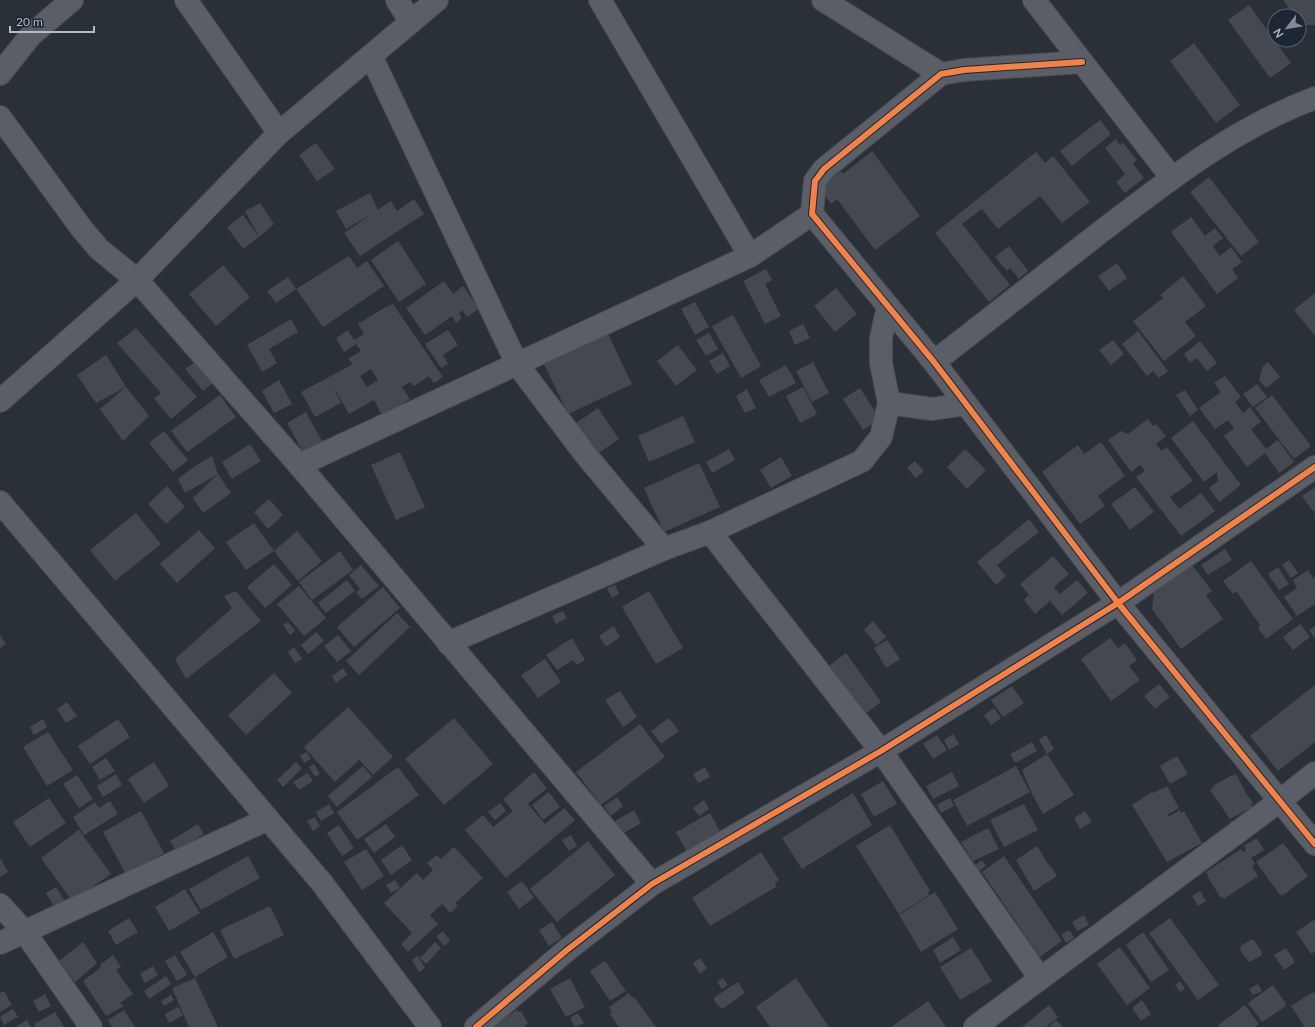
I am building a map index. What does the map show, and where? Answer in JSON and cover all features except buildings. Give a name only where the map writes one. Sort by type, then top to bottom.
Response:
[{"type":"street","points":[[0,74],[31,36],[72,0]]},
{"type":"street","points":[[186,0],[280,133]]},
{"type":"street","points":[[397,0],[411,22]]},
{"type":"street","points":[[0,400],[137,280],[280,133],[437,0]]},
{"type":"street","points":[[600,0],[750,256]]},
{"type":"street","points":[[823,0],[941,74]]},
{"type":"street","points":[[1034,0],[1172,178]]},
{"type":"street","points":[[371,56],[517,364],[585,454],[664,549]]},
{"type":"street","points":[[1082,62],[964,70],[941,74],[824,169],[815,181],[812,214],[934,362],[1118,603],[1281,800],[1315,844]]},
{"type":"street","points":[[934,362],[1172,178],[1252,126],[1315,98]]},
{"type":"street","points":[[0,117],[99,250],[137,280],[299,465],[652,884]]},
{"type":"street","points":[[299,465],[750,256],[812,214]]},
{"type":"street","points":[[448,643],[664,549],[710,532],[862,461],[881,437],[889,402],[880,363],[881,338],[888,307]]},
{"type":"street","points":[[889,402],[932,409],[966,404]]},
{"type":"street","points":[[476,1027],[567,950],[652,884],[881,751],[1118,603],[1315,468]]},
{"type":"street","points":[[0,502],[322,883],[430,1027]]},
{"type":"street","points":[[710,532],[881,751],[1040,978]]},
{"type":"street","points":[[975,1027],[1281,800],[1315,773]]},
{"type":"street","points":[[0,943],[268,819]]},
{"type":"street","points":[[0,906],[24,932],[91,1027]]},
{"type":"cycle path","points":[[1082,62],[964,70],[941,74],[824,169],[815,181],[812,214],[934,362],[1118,603],[1315,844]]},
{"type":"cycle path","points":[[476,1027],[567,950],[652,884],[881,751],[1118,603],[1315,467]]}]
